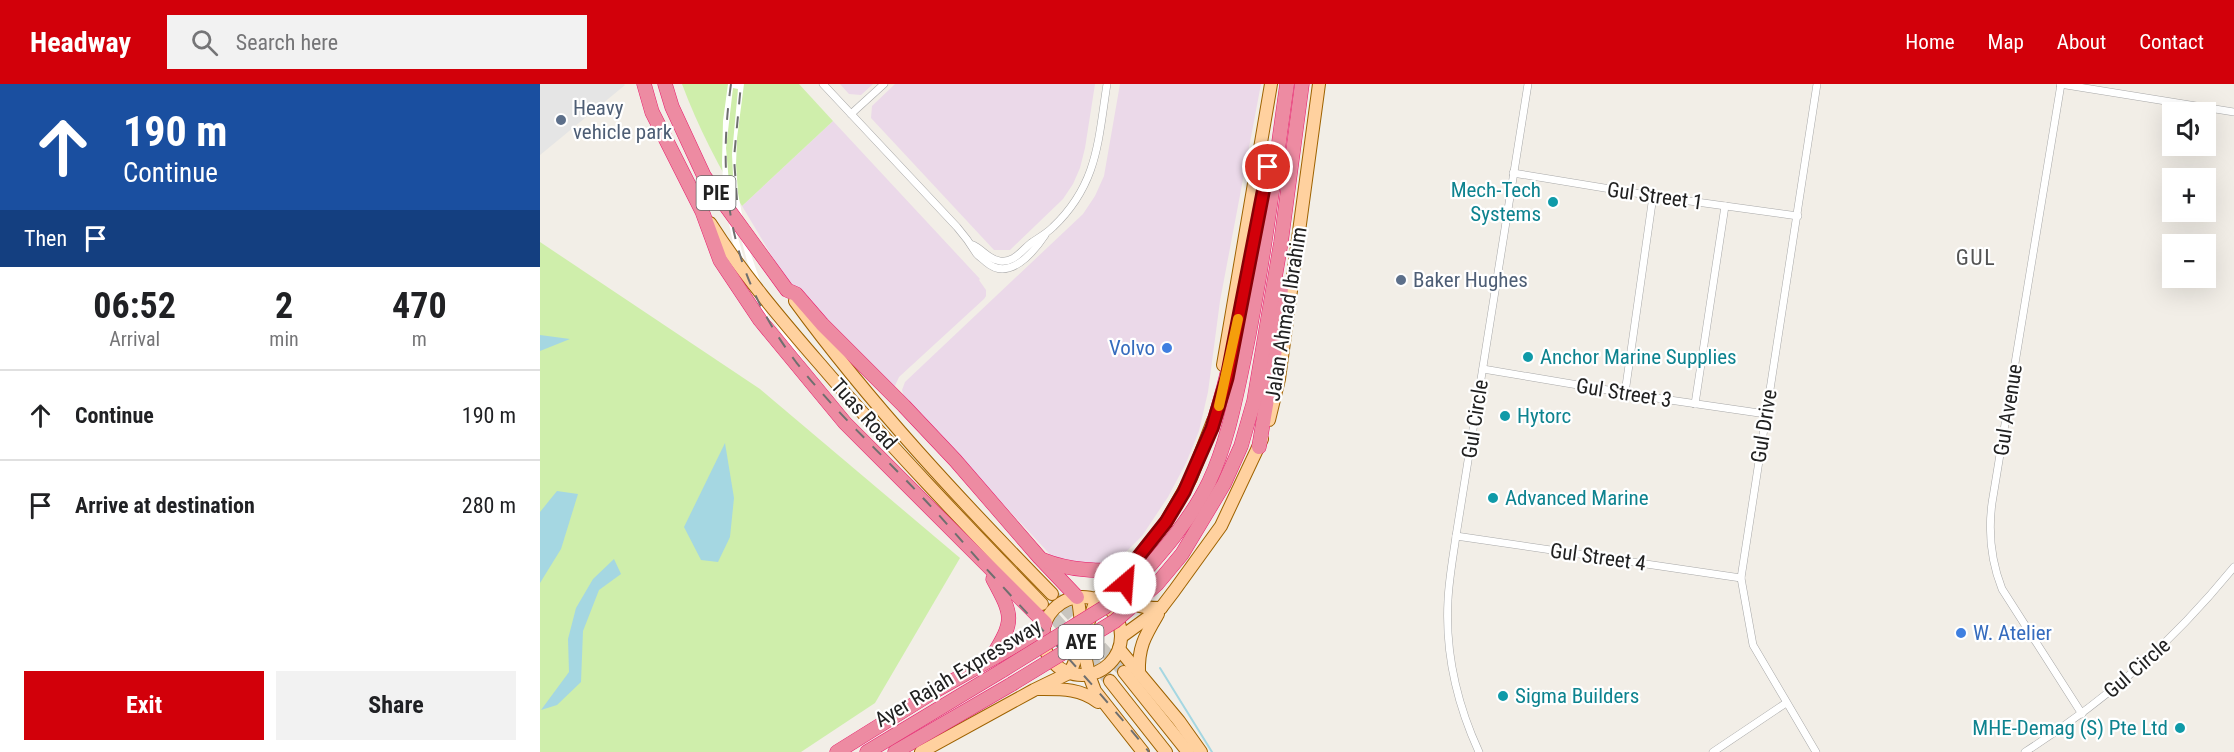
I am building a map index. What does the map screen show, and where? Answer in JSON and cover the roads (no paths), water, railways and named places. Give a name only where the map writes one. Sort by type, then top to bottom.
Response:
[{"type":"highway","name":"PIE","points":[[644,84],[652,112],[702,211]]},
{"type":"highway","name":"PIE","points":[[665,84],[672,107],[704,176],[787,290]]},
{"type":"highway","points":[[1212,428],[1228,373],[1286,84]]},
{"type":"highway","name":"Ayer Rajah Expressway","points":[[867,752],[1105,607],[1132,575],[1182,525],[1208,483],[1220,453],[1235,402],[1249,334],[1286,84]]},
{"type":"highway","name":"Ayer Rajah Expressway","points":[[895,752],[1115,621],[1157,584],[1188,545],[1224,484],[1241,446],[1254,401],[1281,242],[1302,84]]},
{"type":"highway","points":[[702,211],[713,244],[725,268],[760,320],[795,365],[845,423],[1044,626],[837,752]]},
{"type":"highway","points":[[1259,447],[1274,357],[1283,274],[1284,254],[1281,242]]},
{"type":"highway","points":[[787,290],[799,297],[822,324],[955,460],[1039,558],[1077,597]]},
{"type":"highway","points":[[1039,558],[1060,567],[1132,575]]},
{"type":"highway","points":[[989,568],[1008,606],[1009,622],[1004,638],[991,659]]},
{"type":"main road","points":[[1139,673],[1138,656],[1141,642],[1161,608],[1140,607],[1130,601],[1126,596],[1125,583],[1184,492],[1212,428],[1271,84]]},
{"type":"main road","name":"Jalan Ahmad Ibrahim","points":[[1089,675],[1110,663],[1120,643],[1161,608],[1221,526],[1259,447],[1270,416],[1279,379],[1319,84]]},
{"type":"main road","name":"Tuas Road","points":[[702,211],[736,263],[851,400],[1042,604]]},
{"type":"main road","name":"Tuas Road","points":[[787,290],[824,339],[953,492],[1052,594]]},
{"type":"main road","points":[[1132,575],[1096,599],[1088,624],[1086,660],[1095,691],[1143,752]]},
{"type":"main road","points":[[921,752],[1034,690],[1070,673],[1077,662],[1081,611],[1077,597]]},
{"type":"main road","points":[[1089,675],[1070,673],[1054,664],[1048,656],[1043,639],[1044,626],[1057,605],[1077,597],[1096,599],[1104,603],[1116,616],[1120,643],[1139,673],[1179,721],[1201,752]]},
{"type":"main road","points":[[1124,672],[1188,752]]},
{"type":"main road","points":[[1110,681],[1166,752]]},
{"type":"main road","points":[[1034,690],[1069,689],[1089,694],[1119,721]]},
{"type":"street","points":[[823,84],[973,245],[976,254],[990,266],[998,268],[1011,268],[1036,248],[1071,208],[1090,176],[1107,84]]},
{"type":"street","points":[[851,114],[884,84]]},
{"type":"street","name":"Gul Circle","points":[[1479,752],[1461,708],[1450,658],[1448,600],[1456,536],[1528,84]]},
{"type":"street","name":"Gul Drive","points":[[1816,752],[1753,645],[1741,578],[1817,84]]},
{"type":"street","points":[[2060,84],[2234,112]]},
{"type":"street","name":"Gul Avenue","points":[[2060,84],[1992,503],[1990,545],[1996,574],[2002,589],[2082,714]]},
{"type":"street","name":"Gul Street 1","points":[[1513,174],[1798,216]]},
{"type":"street","points":[[1625,393],[1653,196]]},
{"type":"street","points":[[1695,404],[1725,206]]},
{"type":"street","name":"Gul Street 3","points":[[1483,369],[1766,414]]},
{"type":"street","name":"Gul Street 4","points":[[1456,536],[1741,578]]},
{"type":"street","name":"Gul Circle","points":[[2025,752],[2116,688],[2161,648],[2208,599],[2234,567]]},
{"type":"street","points":[[1713,752],[1786,703]]},
{"type":"water","points":[[540,335],[570,339],[540,351]]},
{"type":"water","points":[[725,443],[734,498],[730,537],[718,562],[701,560],[684,527]]},
{"type":"water","points":[[557,491],[578,494],[561,549],[540,583],[540,512]]},
{"type":"water","points":[[614,559],[621,574],[599,590],[583,631],[581,682],[557,705],[541,710],[569,672],[568,639],[576,608],[593,579]]},
{"type":"waterway","points":[[1160,668],[1212,752]]},
{"type":"tunnel","points":[[1052,594],[1124,672]]},
{"type":"tunnel","points":[[1042,604],[1110,681]]},
{"type":"railway","points":[[731,84],[726,160],[728,195],[734,230],[743,264],[756,297],[774,330],[796,362],[826,398],[941,517],[1092,684],[1149,752]]},
{"type":"railway","points":[[737,200],[734,158],[741,84]]},
{"type":"place","name":"Heavy vehicle park","points":[[561,120]]},
{"type":"place","name":"Mech-Tech Systems","points":[[1553,202]]},
{"type":"place","name":"Baker Hughes","points":[[1401,280]]},
{"type":"place","name":"Volvo","points":[[1167,348]]},
{"type":"place","name":"Anchor Marine Supplies","points":[[1528,357]]},
{"type":"place","name":"Hytorc","points":[[1505,416]]},
{"type":"place","name":"Advanced Marine","points":[[1493,498]]},
{"type":"place","name":"W. Atelier","points":[[1961,633]]},
{"type":"place","name":"Sigma Builders","points":[[1503,696]]},
{"type":"place","name":"MHE-Demag (S) Pte Ltd","points":[[2180,728]]},
{"type":"district","name":"GUL","points":[[1976,257]]}]
